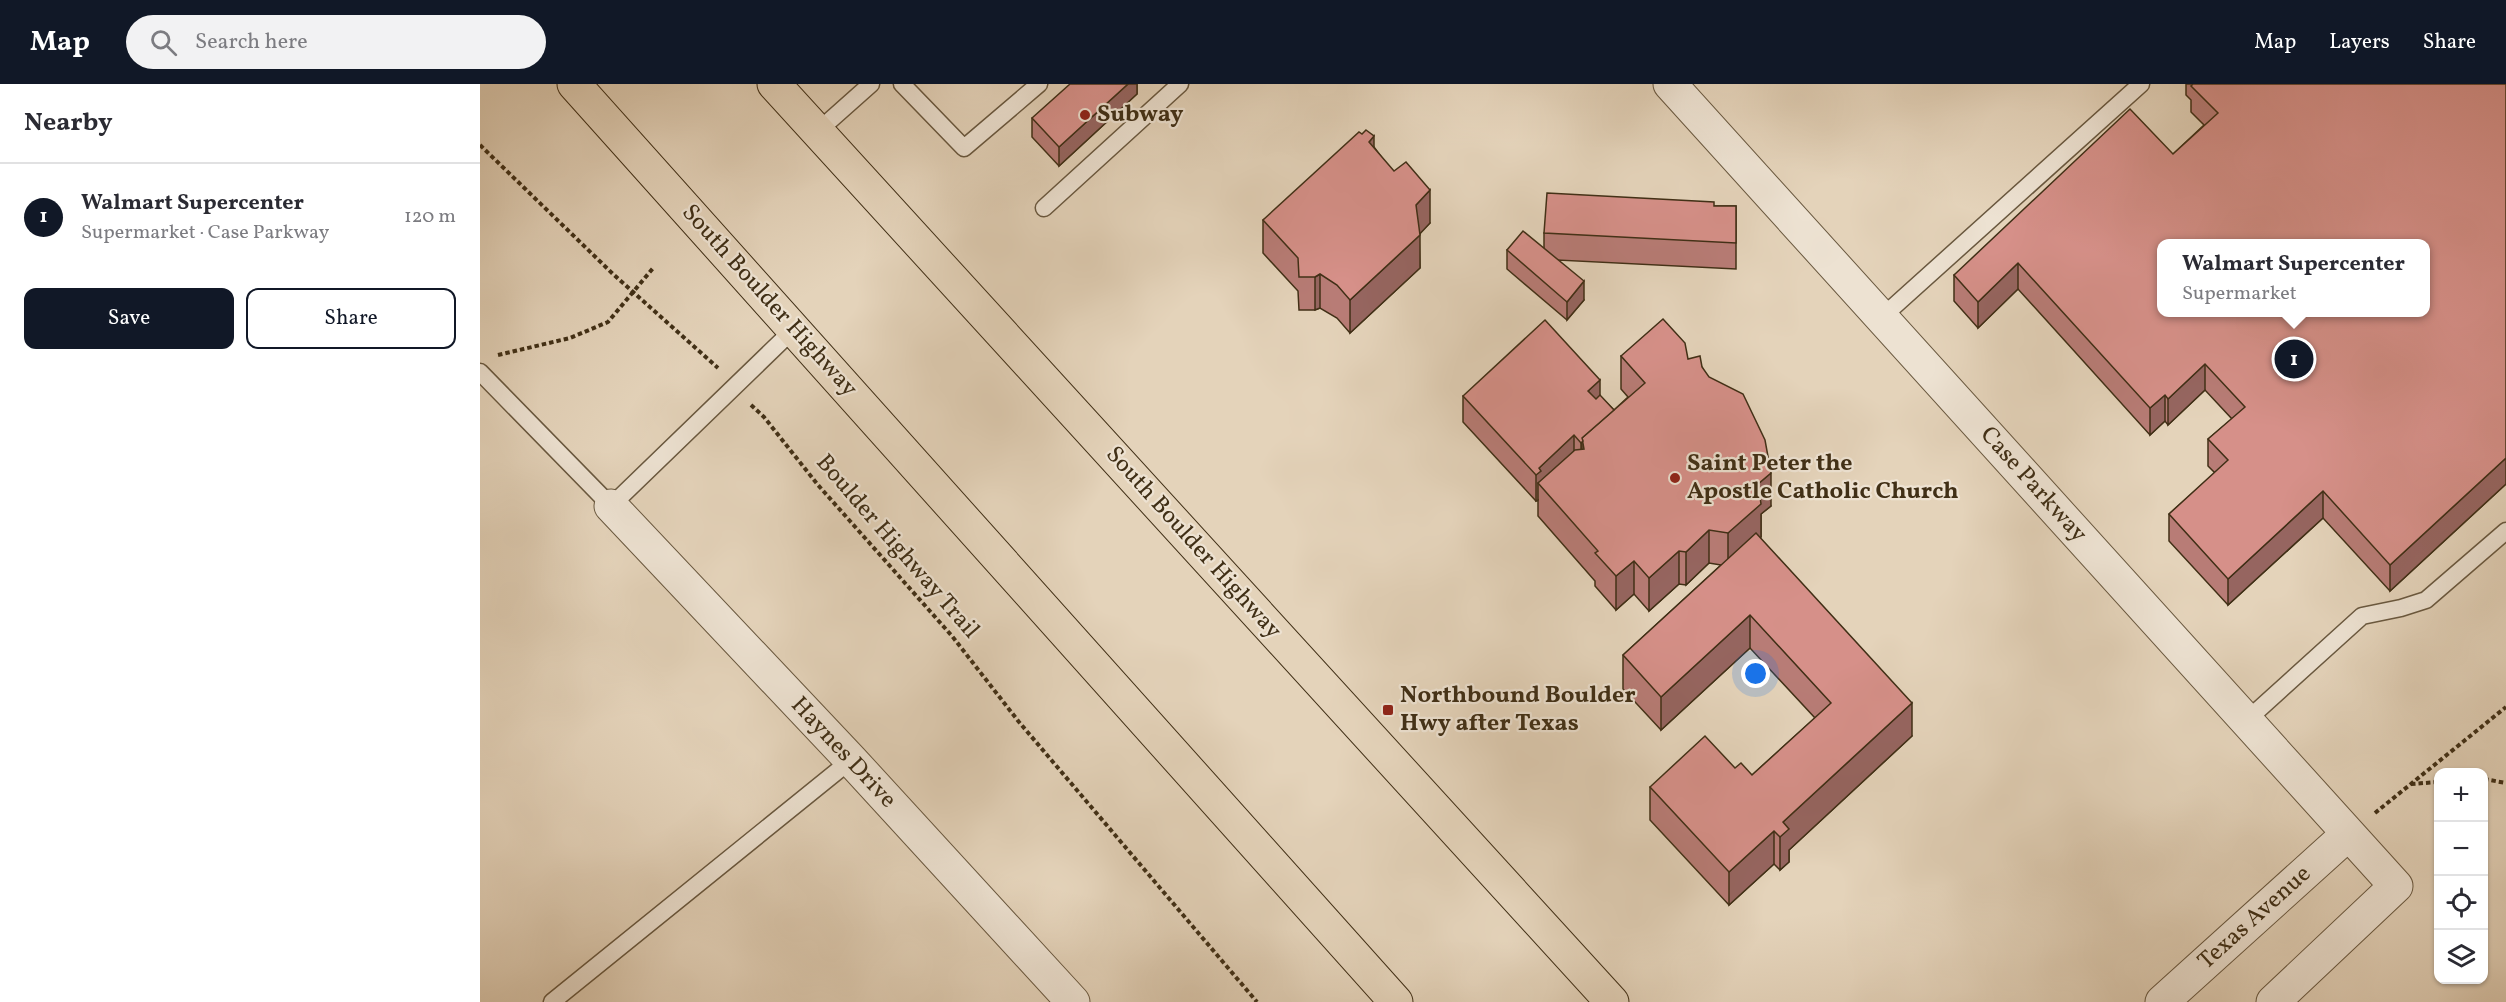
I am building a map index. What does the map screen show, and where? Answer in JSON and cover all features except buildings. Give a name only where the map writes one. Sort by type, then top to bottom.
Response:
[{"type":"main road","name":"South Boulder Highway","points":[[574,84],[1396,1002]]},
{"type":"main road","name":"South Boulder Highway","points":[[774,84],[1612,1002]]},
{"type":"street","name":"Case Parkway","points":[[1670,84],[2396,886],[2273,1002]]},
{"type":"street","name":"Haynes Drive","points":[[611,506],[851,760],[1072,1002]]},
{"type":"street","name":"Texas Avenue","points":[[2162,1002],[2348,834]]},
{"type":"lane","points":[[817,132],[871,84]]},
{"type":"lane","points":[[902,84],[964,148],[1039,84]]},
{"type":"lane","points":[[1044,208],[1180,84]]},
{"type":"lane","points":[[1881,318],[2141,84]]},
{"type":"lane","points":[[480,372],[611,506],[794,329]]},
{"type":"lane","points":[[2246,721],[2362,616],[2426,600],[2506,531]]},
{"type":"lane","points":[[552,1002],[851,760]]},
{"type":"path","name":"Boulder Highway Trail","points":[[480,144],[717,368],[764,417],[818,485],[952,636],[1019,722],[1257,1002]]},
{"type":"path","points":[[490,357],[570,338],[608,322],[654,267]]},
{"type":"path","points":[[2348,834],[2506,707]]},
{"type":"path","points":[[2488,780],[2506,783]]},
{"type":"path","points":[[2411,784],[2434,782]]},
{"type":"place","name":"Subway","points":[[1085,115]]},
{"type":"place","name":"Walmart Supercenter","points":[[2294,359]]},
{"type":"place","name":"Saint Peter the Apostle Catholic Church","points":[[1675,478]]},
{"type":"place","name":"Northbound Boulder Hwy after Texas","points":[[1388,710]]}]
